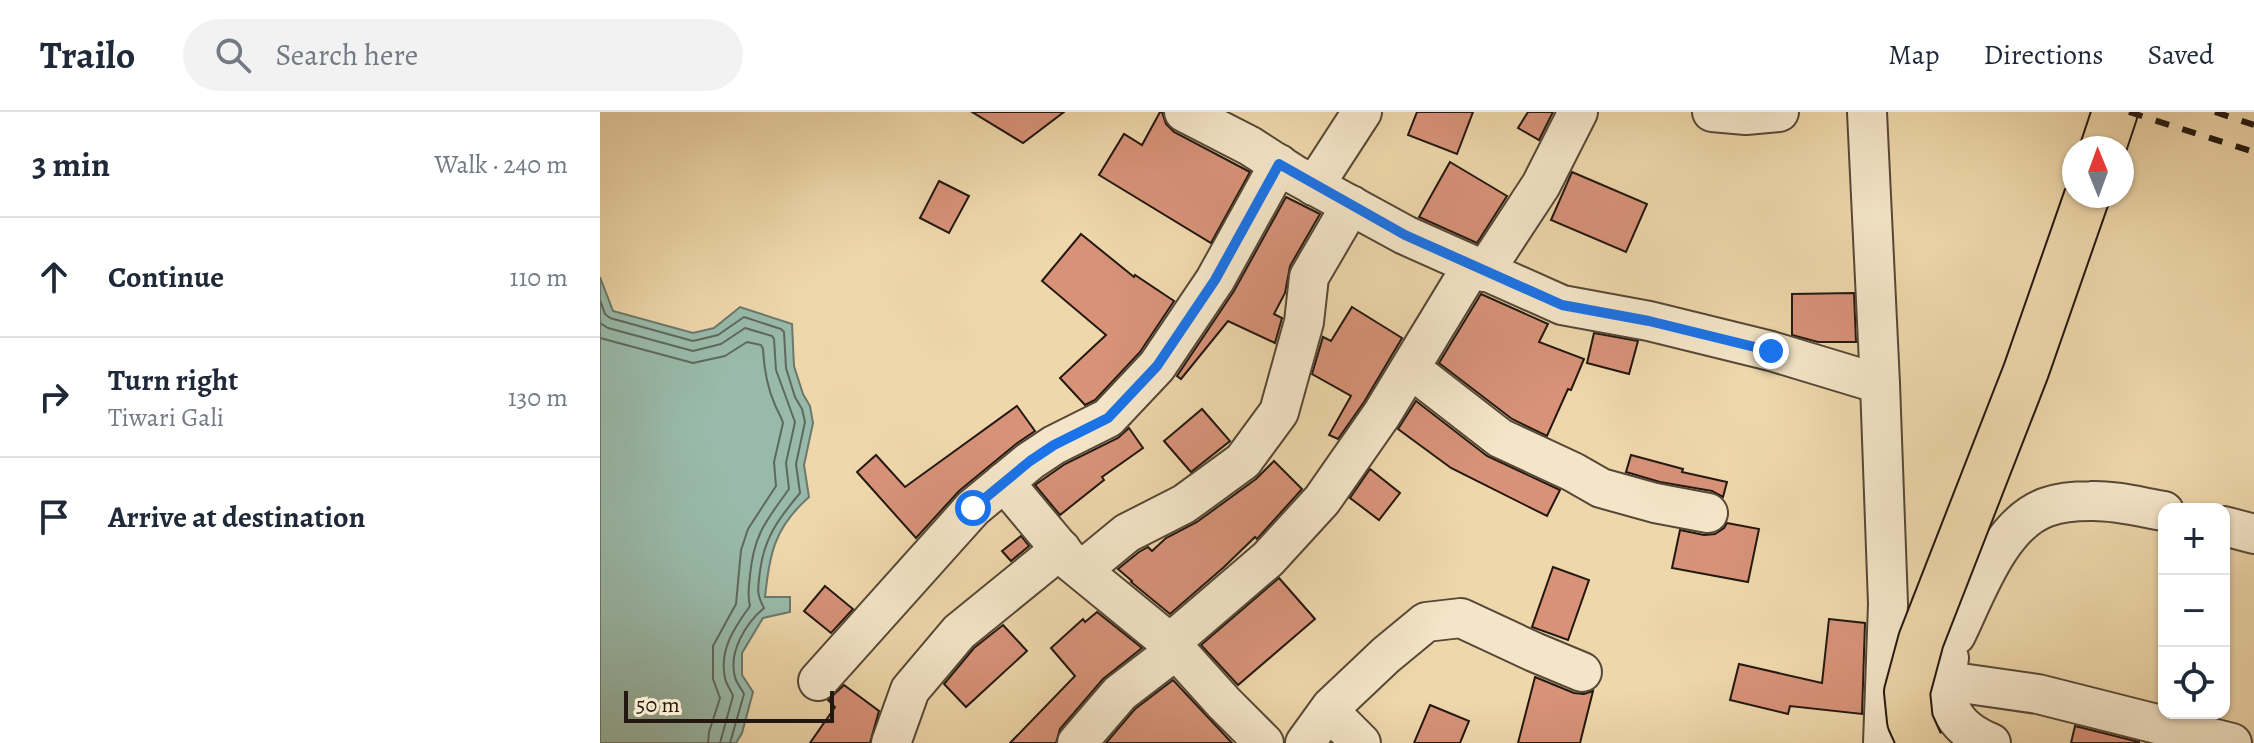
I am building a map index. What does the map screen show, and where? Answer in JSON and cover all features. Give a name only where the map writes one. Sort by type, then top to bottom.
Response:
[{"type":"main road","points":[[2107,136],[2115,112]]},
{"type":"main road","points":[[1920,743],[1910,721],[1907,692],[1921,640],[2026,371],[2083,208]]},
{"type":"street","points":[[1184,112],[1405,235],[1562,305],[1771,351],[1880,384]]},
{"type":"street","points":[[1314,186],[1362,112]]},
{"type":"street","points":[[1077,743],[1120,693],[1163,660],[1170,643],[1268,559],[1322,500],[1478,269],[1541,185],[1578,112]]},
{"type":"street","points":[[1712,112],[1746,115],[1779,112]]},
{"type":"street","points":[[1867,112],[1888,604],[1883,743]]},
{"type":"street","points":[[818,681],[973,508],[1054,445],[1108,418],[1157,366],[1215,280],[1279,164]]},
{"type":"street","points":[[891,743],[910,690],[959,632],[1071,560],[1184,504],[1243,461],[1279,412],[1304,322],[1309,277],[1351,205]]},
{"type":"street","points":[[1411,369],[1500,438],[1601,488],[1708,513]]},
{"type":"street","points":[[1004,482],[1071,560],[1170,643],[1264,743]]},
{"type":"street","points":[[1991,743],[1965,729],[1955,719],[1948,707],[1947,681],[1956,635],[1998,549],[2020,523],[2044,507],[2094,500],[2158,510]]},
{"type":"street","points":[[2230,528],[2254,534]]},
{"type":"street","points":[[1888,604],[1956,635]]},
{"type":"street","points":[[1305,743],[1329,711],[1386,655],[1426,622],[1461,618],[1582,672]]},
{"type":"street","points":[[1947,681],[2038,694],[2232,743]]},
{"type":"street","points":[[1329,711],[1361,743]]},
{"type":"water","points":[[600,277],[613,311],[693,333],[714,328],[740,307],[792,324],[794,366],[810,406],[813,423],[804,465],[809,497],[781,531],[769,567],[765,597],[790,597],[790,612],[763,618],[742,653],[742,675],[753,692],[742,733],[736,743],[600,743]]},
{"type":"building","points":[[972,112],[1064,112],[1023,143]]},
{"type":"building","points":[[1160,112],[1174,132],[1250,172],[1211,243],[1099,175],[1124,134],[1142,145]]},
{"type":"building","points":[[1417,112],[1473,112],[1457,154],[1408,135]]},
{"type":"building","points":[[1528,112],[1553,112],[1539,140],[1518,128]]},
{"type":"building","points":[[1450,162],[1507,196],[1477,243],[1419,217]]},
{"type":"building","points":[[1572,172],[1647,204],[1626,252],[1551,220]]},
{"type":"building","points":[[939,181],[969,196],[949,233],[920,218]]},
{"type":"building","points":[[1286,197],[1320,214],[1290,266],[1285,293],[1274,314],[1282,318],[1275,343],[1228,321],[1181,379],[1177,376],[1234,291]]},
{"type":"building","points":[[1081,234],[1134,277],[1174,301],[1140,352],[1095,400],[1085,405],[1060,378],[1106,335],[1042,281]]},
{"type":"building","points":[[1854,293],[1856,342],[1818,342],[1792,335],[1792,294]]},
{"type":"building","points":[[1481,294],[1548,324],[1539,342],[1584,359],[1547,436],[1512,419],[1439,363]]},
{"type":"building","points":[[1352,307],[1402,338],[1338,439],[1329,435],[1351,396],[1312,374],[1323,337],[1331,341]]},
{"type":"building","points":[[1594,333],[1638,341],[1629,374],[1587,363]]},
{"type":"building","points":[[1416,401],[1487,456],[1560,490],[1547,516],[1451,468],[1398,429]]},
{"type":"building","points":[[1017,406],[1035,431],[959,491],[916,538],[857,472],[876,455],[905,487]]},
{"type":"building","points":[[1202,409],[1230,441],[1191,472],[1164,441]]},
{"type":"building","points":[[1129,428],[1143,448],[1102,477],[1104,480],[1060,515],[1035,485],[1065,464],[1118,438]]},
{"type":"building","points":[[1631,455],[1683,469],[1682,472],[1727,482],[1723,497],[1712,491],[1660,482],[1626,472]]},
{"type":"building","points":[[1274,461],[1302,489],[1257,539],[1255,537],[1170,614],[1118,569],[1139,552],[1148,547],[1152,551],[1166,538],[1197,522],[1256,479]]},
{"type":"building","points":[[1370,469],[1400,493],[1379,520],[1350,498]]},
{"type":"building","points":[[1727,523],[1759,529],[1748,582],[1672,568],[1680,530],[1715,534]]},
{"type":"building","points":[[1021,536],[1029,546],[1011,561],[1002,551]]},
{"type":"building","points":[[1553,567],[1589,580],[1568,640],[1532,627]]},
{"type":"building","points":[[1279,578],[1315,619],[1238,685],[1201,645]]},
{"type":"building","points":[[825,586],[853,609],[831,633],[804,611]]},
{"type":"building","points":[[1097,612],[1142,648],[1103,679],[1060,729],[1056,743],[1010,743],[1075,676],[1051,648],[1083,619],[1085,622]]},
{"type":"building","points":[[1829,619],[1865,623],[1862,714],[1790,706],[1788,714],[1730,700],[1739,664],[1822,683]]},
{"type":"building","points":[[1003,625],[1027,651],[966,707],[944,684],[974,648]]},
{"type":"building","points":[[1535,677],[1574,693],[1593,691],[1580,743],[1518,743]]},
{"type":"building","points":[[1173,680],[1232,743],[1106,743],[1135,709]]},
{"type":"building","points":[[844,685],[879,711],[870,743],[810,743],[835,707],[828,700]]},
{"type":"building","points":[[1430,705],[1469,721],[1460,743],[1414,743]]},
{"type":"building","points":[[2075,726],[2139,742],[2139,743],[2071,743]]},
{"type":"railway","points":[[2129,112],[2254,152]]},
{"type":"railway","points":[[2215,112],[2254,125]]},
{"type":"route","points":[[973,508],[1030,461],[1054,445],[1108,418],[1157,366],[1215,280],[1279,164],[1405,235],[1562,305],[1649,321],[1771,351]]}]
